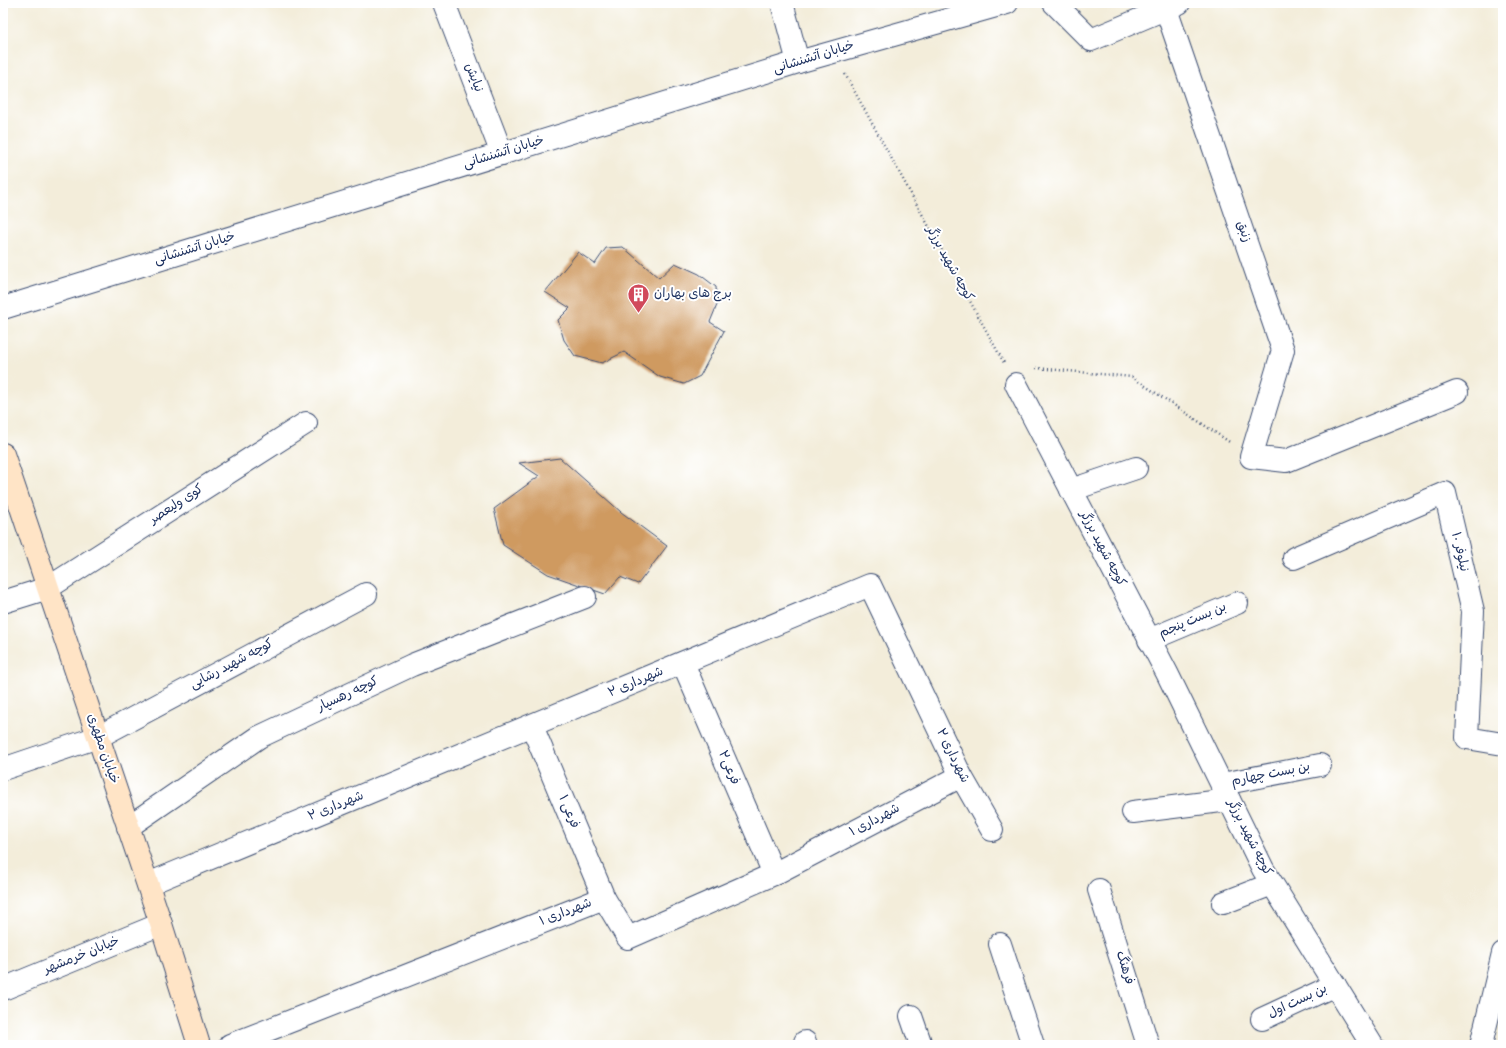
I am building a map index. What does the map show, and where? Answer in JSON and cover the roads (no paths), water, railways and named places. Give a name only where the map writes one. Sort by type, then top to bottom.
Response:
[{"type":"main road","name":"خیابان مطهری","points":[[3,454],[148,884],[199,1045]]},
{"type":"street","name":"نیایش","points":[[444,3],[502,154]]},
{"type":"street","points":[[782,3],[798,62]]},
{"type":"street","name":"خیابان آتشنشانی","points":[[3,308],[798,62],[1007,3]]},
{"type":"street","points":[[1054,3],[1091,40],[1173,6]]},
{"type":"street","name":"زنبق","points":[[1173,6],[1283,350],[1251,457],[1286,461],[1457,392]]},
{"type":"street","name":"کوچه شهید برزگر","points":[[1022,376],[1071,490],[1149,640],[1263,869],[1372,1045]]},
{"type":"street","name":"کوی ولیعصر","points":[[3,602],[48,588],[306,423]]},
{"type":"street","points":[[1071,490],[1136,468]]},
{"type":"street","name":"نیلوفر ۱۰","points":[[1294,558],[1445,494],[1473,611],[1467,738],[1503,744]]},
{"type":"street","name":"شهرداری ۲","points":[[148,884],[870,585],[961,776],[992,830]]},
{"type":"street","name":"کوچه شهید رشایی","points":[[3,769],[98,737],[366,594]]},
{"type":"street","name":"کوچه رهسپار","points":[[128,827],[259,737],[412,665],[585,597]]},
{"type":"street","name":"بن بست پنجم","points":[[1149,640],[1237,603]]},
{"type":"street","name":"فرعی۲","points":[[683,663],[774,874]]},
{"type":"street","name":"فرعی ۱","points":[[532,726],[604,898]]},
{"type":"street","name":"بن بست چهارم","points":[[1133,812],[1225,792],[1320,765]]},
{"type":"street","name":"شهرداری ۱","points":[[230,1045],[604,898],[628,938],[774,874],[961,776]]},
{"type":"street","points":[[1223,903],[1272,884]]},
{"type":"street","name":"فرهنگ","points":[[1100,890],[1148,1045]]},
{"type":"street","name":"خیابان خرمشهر","points":[[3,989],[161,924]]},
{"type":"street","points":[[1000,944],[1033,1045]]},
{"type":"street","points":[[1481,1045],[1503,953]]},
{"type":"street","name":"بن بست اول","points":[[1262,1019],[1335,985]]},
{"type":"street","points":[[911,1016],[921,1045]]},
{"type":"place","name":"برج های بهاران","points":[[638,314]]}]
